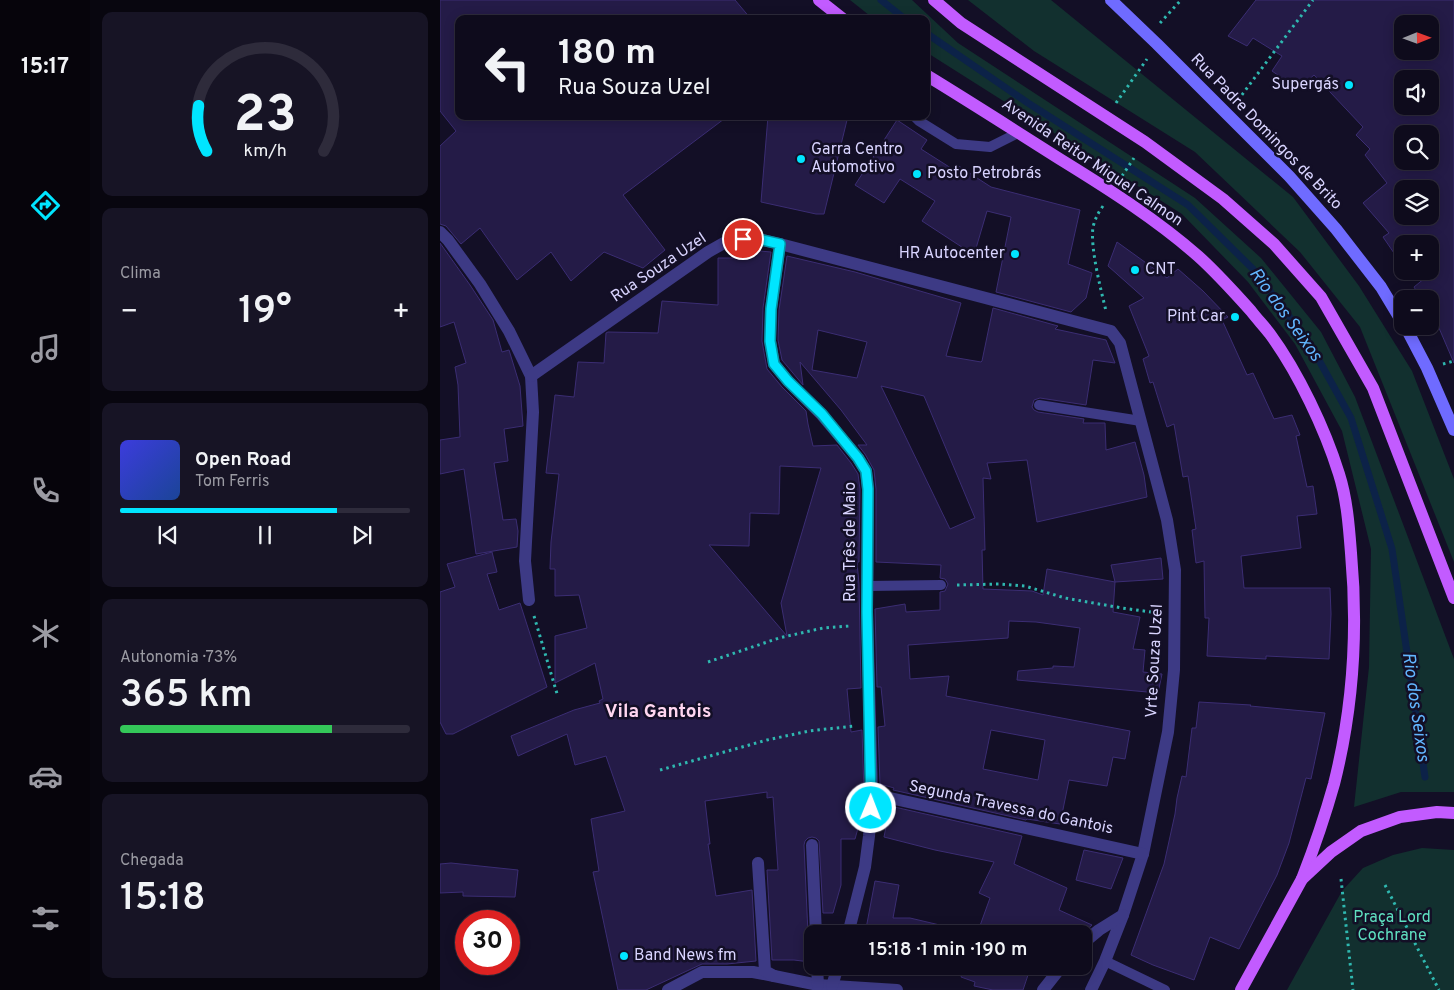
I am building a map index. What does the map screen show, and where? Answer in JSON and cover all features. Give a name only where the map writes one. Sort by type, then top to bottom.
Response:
[{"type":"main road","points":[[819,0],[838,15]]},
{"type":"main road","points":[[934,0],[960,23],[1145,142],[1223,199],[1274,244],[1321,297],[1373,388],[1454,598]]},
{"type":"main road","name":"Rua Padre Domingos de Brito","points":[[1111,0],[1289,176],[1336,229],[1381,287],[1394,309]]},
{"type":"main road","name":"Avenida Reitor Miguel Calmon","points":[[930,78],[1112,192],[1166,229],[1200,258],[1234,292],[1270,334],[1297,376],[1319,422],[1339,475],[1349,524],[1355,624],[1353,670],[1345,729],[1334,782],[1319,834],[1302,879]]},
{"type":"main road","points":[[1410,335],[1427,368],[1454,430]]},
{"type":"main road","points":[[1241,990],[1302,879],[1331,852],[1361,831],[1400,817],[1437,812],[1454,813]]},
{"type":"street","points":[[440,232],[480,284],[509,331],[531,376],[533,412],[525,561],[529,600]]},
{"type":"street","name":"Rua Souza Uzel","points":[[531,376],[708,252],[731,240],[754,238],[1111,331]]},
{"type":"street","name":"Rua Três de Maio","points":[[780,244],[771,309],[770,341],[774,364],[788,381],[822,414],[858,458],[866,471],[868,489],[869,725],[872,794],[865,867],[850,925]]},
{"type":"street","name":"Vrte Souza Uzel","points":[[1091,990],[1123,915],[1143,854],[1168,732],[1174,670],[1176,615],[1175,570],[1167,520],[1120,343],[1111,331]]},
{"type":"street","name":"Segunda Travessa do Gantois","points":[[872,794],[1143,854]]},
{"type":"street","points":[[812,846],[816,925]]},
{"type":"street","points":[[758,863],[765,971],[774,976]]},
{"type":"street","points":[[1092,936],[1123,915]]},
{"type":"street","points":[[668,990],[702,972],[753,972],[818,985],[897,990]]},
{"type":"street","points":[[817,975],[818,985]]},
{"type":"street","points":[[832,986],[835,975]]},
{"type":"street","points":[[1043,990],[1055,975]]},
{"type":"lane","points":[[918,120],[956,144],[990,147],[1018,133]]},
{"type":"lane","points":[[1039,405],[1141,421]]},
{"type":"lane","points":[[868,586],[941,585]]},
{"type":"lane","points":[[1105,961],[1165,990]]},
{"type":"path","points":[[1106,118],[1153,40],[1181,0]]},
{"type":"path","points":[[1227,115],[1313,0]]},
{"type":"path","points":[[1122,176],[1134,158]]},
{"type":"path","points":[[1111,331],[1099,280],[1093,228],[1097,215],[1112,192]]},
{"type":"path","points":[[941,585],[1000,584],[1025,586],[1065,598],[1176,615]]},
{"type":"path","points":[[529,600],[558,697]]},
{"type":"path","points":[[708,662],[779,638],[823,628],[868,625]]},
{"type":"path","points":[[660,770],[767,740],[809,731],[869,725]]},
{"type":"path","points":[[1341,879],[1353,990]]},
{"type":"path","points":[[1385,885],[1439,990]]},
{"type":"green space","points":[[850,0],[912,0],[928,15],[869,15]]},
{"type":"green space","points":[[968,0],[1051,0],[1293,197],[1359,286],[1412,371],[1454,479],[1454,562],[1360,327],[1300,252],[1195,152],[1034,51]]},
{"type":"green space","points":[[930,17],[958,43],[1195,198],[1261,258],[1321,332],[1355,397],[1454,659],[1454,792],[1401,792],[1354,807],[1369,667],[1371,549],[1342,431],[1295,344],[1248,282],[1182,214],[930,55]]},
{"type":"green space","name":"Praça Lord Cochrane","points":[[1422,848],[1454,850],[1454,990],[1287,990],[1342,891],[1363,868],[1393,855]]},
{"type":"building","points":[[440,0],[735,0],[748,15],[455,15],[455,120],[723,120],[623,195],[665,250],[643,268],[604,252],[571,281],[551,252],[517,280],[480,228],[461,244],[446,226],[440,224],[440,146],[456,131],[440,111]]},
{"type":"building","points":[[1256,0],[1454,0],[1454,363],[1439,328],[1439,290],[1416,290],[1414,287],[1423,280],[1439,280],[1439,235],[1394,235],[1394,253],[1383,237],[1389,233],[1363,203],[1387,183],[1365,155],[1370,149],[1356,135],[1363,127],[1314,75],[1298,89],[1272,71],[1282,56],[1253,38],[1247,46],[1228,36]]},
{"type":"building","name":"Garra Centro Automotivo","points":[[768,120],[847,120],[824,214],[761,202]]},
{"type":"building","points":[[897,120],[927,140],[921,149],[954,170],[957,165],[991,187],[1080,210],[1068,264],[1092,273],[1086,298],[1071,312],[996,292],[1011,217],[987,211],[974,255],[922,221],[935,201],[900,179],[884,203],[855,185]]},
{"type":"building","points":[[1117,242],[1167,278],[1178,269],[1203,291],[1228,317],[1222,320],[1247,375],[1253,373],[1274,419],[1292,415],[1300,435],[1296,436],[1307,487],[1313,486],[1317,514],[1297,516],[1301,548],[1241,556],[1244,588],[1330,588],[1329,659],[1266,656],[1266,659],[1207,656],[1209,618],[1205,618],[1204,561],[1196,563],[1192,530],[1196,529],[1188,476],[1183,477],[1174,424],[1167,427],[1153,382],[1150,383],[1143,359],[1149,356],[1129,306],[1144,298],[1108,266]]},
{"type":"building","points":[[440,243],[493,320],[502,352],[509,350],[520,386],[523,426],[504,429],[508,461],[494,463],[503,520],[516,519],[518,531],[517,547],[476,554],[464,469],[440,474],[440,440],[460,437],[458,385],[455,367],[466,363],[454,322],[440,327]]},
{"type":"building","points":[[736,249],[771,252],[763,308],[762,341],[767,369],[806,411],[813,446],[837,445],[858,474],[860,489],[859,562],[857,562],[861,688],[847,689],[851,732],[862,730],[864,794],[862,814],[855,839],[841,839],[841,885],[833,913],[823,913],[819,841],[812,837],[805,841],[808,925],[804,925],[804,961],[772,960],[767,870],[778,870],[773,797],[767,798],[767,792],[705,801],[710,844],[708,844],[716,896],[752,890],[756,961],[702,964],[646,990],[618,990],[593,872],[599,871],[591,819],[625,811],[606,756],[575,765],[567,734],[518,756],[511,736],[574,710],[600,703],[599,701],[603,699],[595,663],[555,683],[555,636],[587,628],[579,595],[555,596],[555,569],[550,569],[551,542],[559,474],[546,473],[555,395],[574,397],[578,362],[604,363],[606,333],[658,333],[662,301],[718,305],[718,258],[736,258]],"holes":[[[780,466],[821,468],[781,603],[787,636],[709,545],[749,546],[750,513],[779,514]]]},
{"type":"building","points":[[787,256],[855,272],[961,303],[946,356],[982,361],[993,308],[1058,326],[1055,329],[1106,340],[1115,363],[1093,360],[1086,405],[1040,398],[1034,400],[1032,407],[1038,412],[1084,419],[1083,423],[1105,423],[1106,450],[1135,442],[1144,475],[1147,497],[1037,522],[1027,460],[987,463],[991,479],[983,478],[985,550],[982,550],[983,589],[1032,591],[1043,595],[1047,569],[1115,582],[1113,612],[1140,617],[1133,649],[1145,650],[1143,672],[1162,674],[1158,693],[1017,680],[1018,671],[1053,668],[1053,666],[1074,667],[1080,628],[1036,622],[1009,621],[1008,638],[908,645],[910,679],[949,676],[946,696],[1130,731],[1125,759],[1113,757],[1107,786],[1069,780],[1060,824],[1026,820],[893,790],[894,788],[880,784],[878,727],[885,726],[881,687],[877,687],[875,609],[905,604],[906,612],[940,610],[940,592],[945,591],[948,584],[945,579],[940,578],[941,565],[876,562],[876,489],[874,470],[858,445],[867,445],[841,410],[800,362],[803,385],[782,360],[778,340],[779,310]],"holes":[[[818,330],[867,342],[857,378],[812,370]],[[881,386],[924,396],[975,518],[950,529]],[[991,730],[1045,740],[1038,780],[983,769]]]},
{"type":"building","points":[[492,552],[497,572],[487,574],[499,610],[520,603],[547,687],[453,734],[446,734],[440,722],[440,592],[455,587],[447,564]]},
{"type":"building","points":[[1161,558],[1163,579],[1115,582],[1111,565]]},
{"type":"building","points":[[1199,702],[1251,705],[1325,713],[1311,779],[1306,778],[1289,843],[1277,875],[1239,949],[1210,937],[1194,980],[1131,955],[1164,864],[1182,776],[1186,777],[1192,728],[1196,728]]},
{"type":"building","points":[[890,806],[1022,836],[1014,864],[1067,888],[1059,910],[1092,925],[980,925],[990,898],[979,893],[994,862],[884,837]]},
{"type":"building","points":[[1084,850],[1123,858],[1111,889],[1076,880]]},
{"type":"building","points":[[451,863],[518,870],[515,897],[463,896],[463,892],[440,893],[440,864]]},
{"type":"building","points":[[875,881],[899,885],[893,918],[910,918],[940,925],[867,925]]},
{"type":"building","points":[[962,975],[1028,975],[1023,990],[993,990],[974,986],[975,982],[961,977]]},
{"type":"waterway","name":"Rio dos Seixos","points":[[881,0],[900,15]]},
{"type":"waterway","name":"Rio dos Seixos","points":[[930,36],[1028,103],[1188,205],[1253,269],[1310,344],[1351,418],[1392,549],[1425,777]]},
{"type":"place","name":"Supergás","points":[[1349,85]]},
{"type":"place","name":"Garra Centro Automotivo","points":[[801,159]]},
{"type":"place","name":"Posto Petrobrás","points":[[917,174]]},
{"type":"place","name":"HR Autocenter","points":[[1015,254]]},
{"type":"place","name":"CNT","points":[[1135,270]]},
{"type":"place","name":"Pint Car","points":[[1235,317]]},
{"type":"place","name":"Band News fm","points":[[624,956]]},
{"type":"district","name":"Vila Gantois","points":[[658,712]]},
{"type":"route","points":[[743,239],[754,238],[780,244],[771,309],[770,341],[774,364],[788,381],[822,414],[858,458],[866,471],[868,489],[867,612],[871,808]]}]
